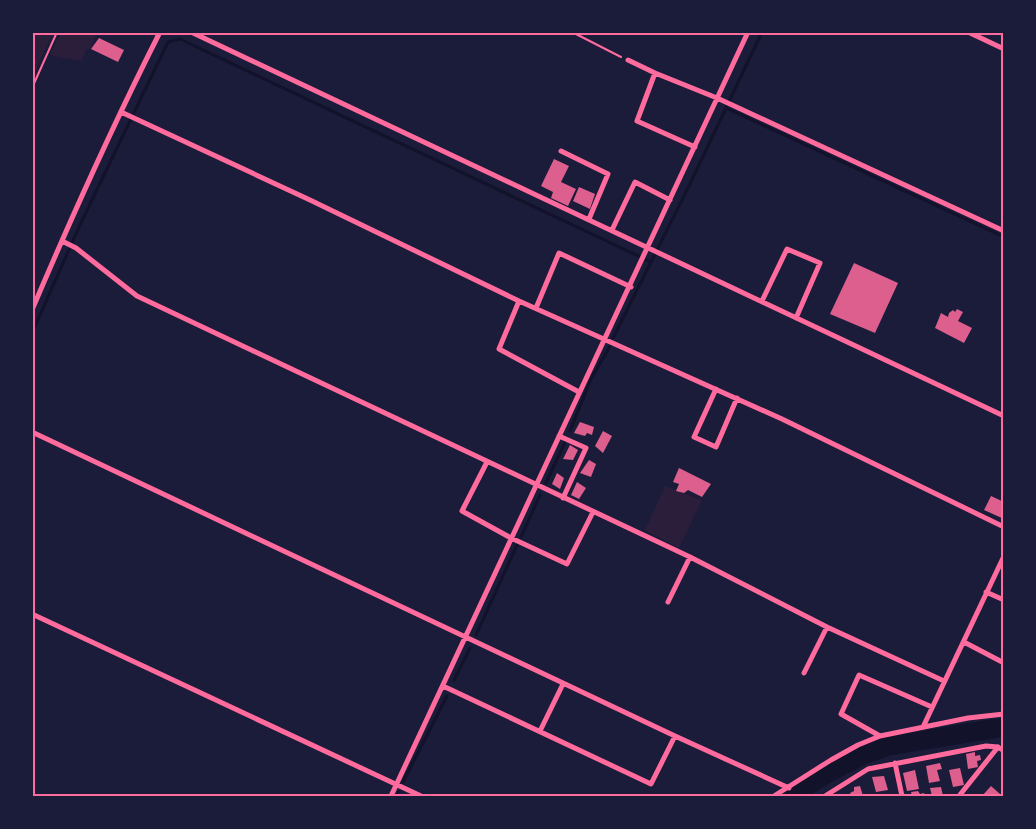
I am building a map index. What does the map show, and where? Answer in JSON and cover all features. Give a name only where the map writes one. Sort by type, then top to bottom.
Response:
[{"type":"street","points":[[32,310],[160,32]]},
{"type":"street","points":[[192,32],[1004,416]]},
{"type":"street","points":[[390,796],[467,637],[604,338],[631,287],[695,146],[720,99],[748,32]]},
{"type":"street","points":[[968,32],[1004,49]]},
{"type":"street","points":[[628,60],[732,104],[1004,231]]},
{"type":"street","points":[[655,73],[637,121],[695,146]]},
{"type":"street","points":[[122,112],[519,301],[782,419],[1004,527]]},
{"type":"street","points":[[560,151],[608,174],[589,219]]},
{"type":"street","points":[[612,230],[634,182],[670,200]]},
{"type":"street","points":[[63,242],[76,248],[136,296],[690,558],[827,627],[944,681]]},
{"type":"street","points":[[762,302],[787,249],[820,263],[796,318]]},
{"type":"street","points":[[536,308],[559,253],[631,287]]},
{"type":"street","points":[[519,301],[499,349],[579,392]]},
{"type":"street","points":[[716,389],[694,436],[716,447],[737,398]]},
{"type":"street","points":[[32,432],[563,684],[789,788]]},
{"type":"street","points":[[559,436],[586,448],[562,498]]},
{"type":"street","points":[[487,462],[462,511],[511,538],[567,564],[593,512]]},
{"type":"street","points":[[923,727],[1004,556]]},
{"type":"street","points":[[668,602],[690,558]]},
{"type":"street","points":[[986,592],[1004,600]]},
{"type":"street","points":[[32,614],[421,796]]},
{"type":"street","points":[[804,673],[827,627]]},
{"type":"street","points":[[964,642],[1004,663]]},
{"type":"street","points":[[880,736],[841,714],[859,675],[932,707]]},
{"type":"street","points":[[540,731],[563,684]]},
{"type":"street","points":[[443,686],[651,784],[675,736]]},
{"type":"street","points":[[774,796],[831,760],[858,745],[880,736],[968,718],[1004,714]]},
{"type":"street","points":[[825,796],[868,769],[970,748],[998,747],[1004,751]]},
{"type":"street","points":[[959,796],[998,747]]},
{"type":"street","points":[[895,763],[902,796]]},
{"type":"street","points":[[838,789],[840,796]]},
{"type":"path","points":[[32,88],[57,32]]},
{"type":"path","points":[[572,32],[628,60]]},
{"type":"shaded area","points":[[32,33],[53,33],[33,76]]},
{"type":"shaded area","points":[[61,33],[97,33],[90,49],[86,49],[82,61],[50,54]]},
{"type":"shaded area","points":[[665,486],[702,500],[679,548],[645,530]]},
{"type":"building","points":[[99,38],[124,50],[118,62],[91,49]]},
{"type":"building","points":[[554,159],[569,166],[561,182],[576,189],[568,206],[551,198],[553,192],[541,186]]},
{"type":"building","points":[[579,187],[595,194],[590,209],[573,201]]},
{"type":"building","points":[[854,263],[898,283],[875,333],[830,314]]},
{"type":"building","points":[[957,309],[963,312],[958,321],[972,328],[964,343],[935,328],[941,313],[948,317],[949,313],[953,310],[955,312]]},
{"type":"building","points":[[580,422],[594,427],[592,435],[587,433],[585,436],[574,433]]},
{"type":"building","points":[[603,431],[612,436],[603,453],[595,446]]},
{"type":"building","points":[[570,445],[578,450],[573,460],[563,459]]},
{"type":"building","points":[[589,460],[596,464],[591,477],[580,473]]},
{"type":"building","points":[[679,468],[711,484],[702,497],[688,490],[684,493],[676,491],[679,484],[673,482]]},
{"type":"building","points":[[557,473],[564,478],[560,489],[552,484]]},
{"type":"building","points":[[577,482],[586,488],[579,499],[571,495]]},
{"type":"building","points":[[991,496],[1004,502],[1004,519],[984,510]]},
{"type":"building","points":[[975,752],[975,756],[980,755],[981,760],[977,761],[978,767],[968,769],[966,754]]},
{"type":"building","points":[[940,763],[942,769],[937,770],[940,781],[929,783],[926,766]]},
{"type":"building","points":[[960,768],[964,785],[953,787],[949,770]]},
{"type":"building","points":[[915,770],[919,789],[907,791],[903,773]]},
{"type":"building","points":[[884,776],[888,790],[876,792],[872,777]]},
{"type":"building","points":[[860,786],[863,796],[852,796],[850,793],[854,791],[854,787]]},
{"type":"building","points":[[991,786],[1000,794],[997,796],[982,796]]},
{"type":"building","points":[[941,787],[943,796],[932,796],[930,788]]},
{"type":"building","points":[[918,791],[920,794],[924,793],[925,796],[912,796],[911,792]]},
{"type":"waterway","points":[[613,338],[689,186],[762,32]]},
{"type":"waterway","points":[[32,333],[79,227],[168,42],[180,39],[651,262]]},
{"type":"waterway","points":[[726,108],[1004,237]]},
{"type":"waterway","points":[[570,431],[591,379],[610,346]]},
{"type":"waterway","points":[[546,483],[565,442]]},
{"type":"waterway","points":[[521,537],[540,495]]},
{"type":"waterway","points":[[476,635],[518,543]]},
{"type":"waterway","points":[[454,680],[470,648]]},
{"type":"waterway","points":[[403,782],[447,696]]},
{"type":"waterway","points":[[791,796],[830,772],[863,755],[888,746],[1004,727]]},
{"type":"waterway","points":[[397,796],[399,792]]}]
